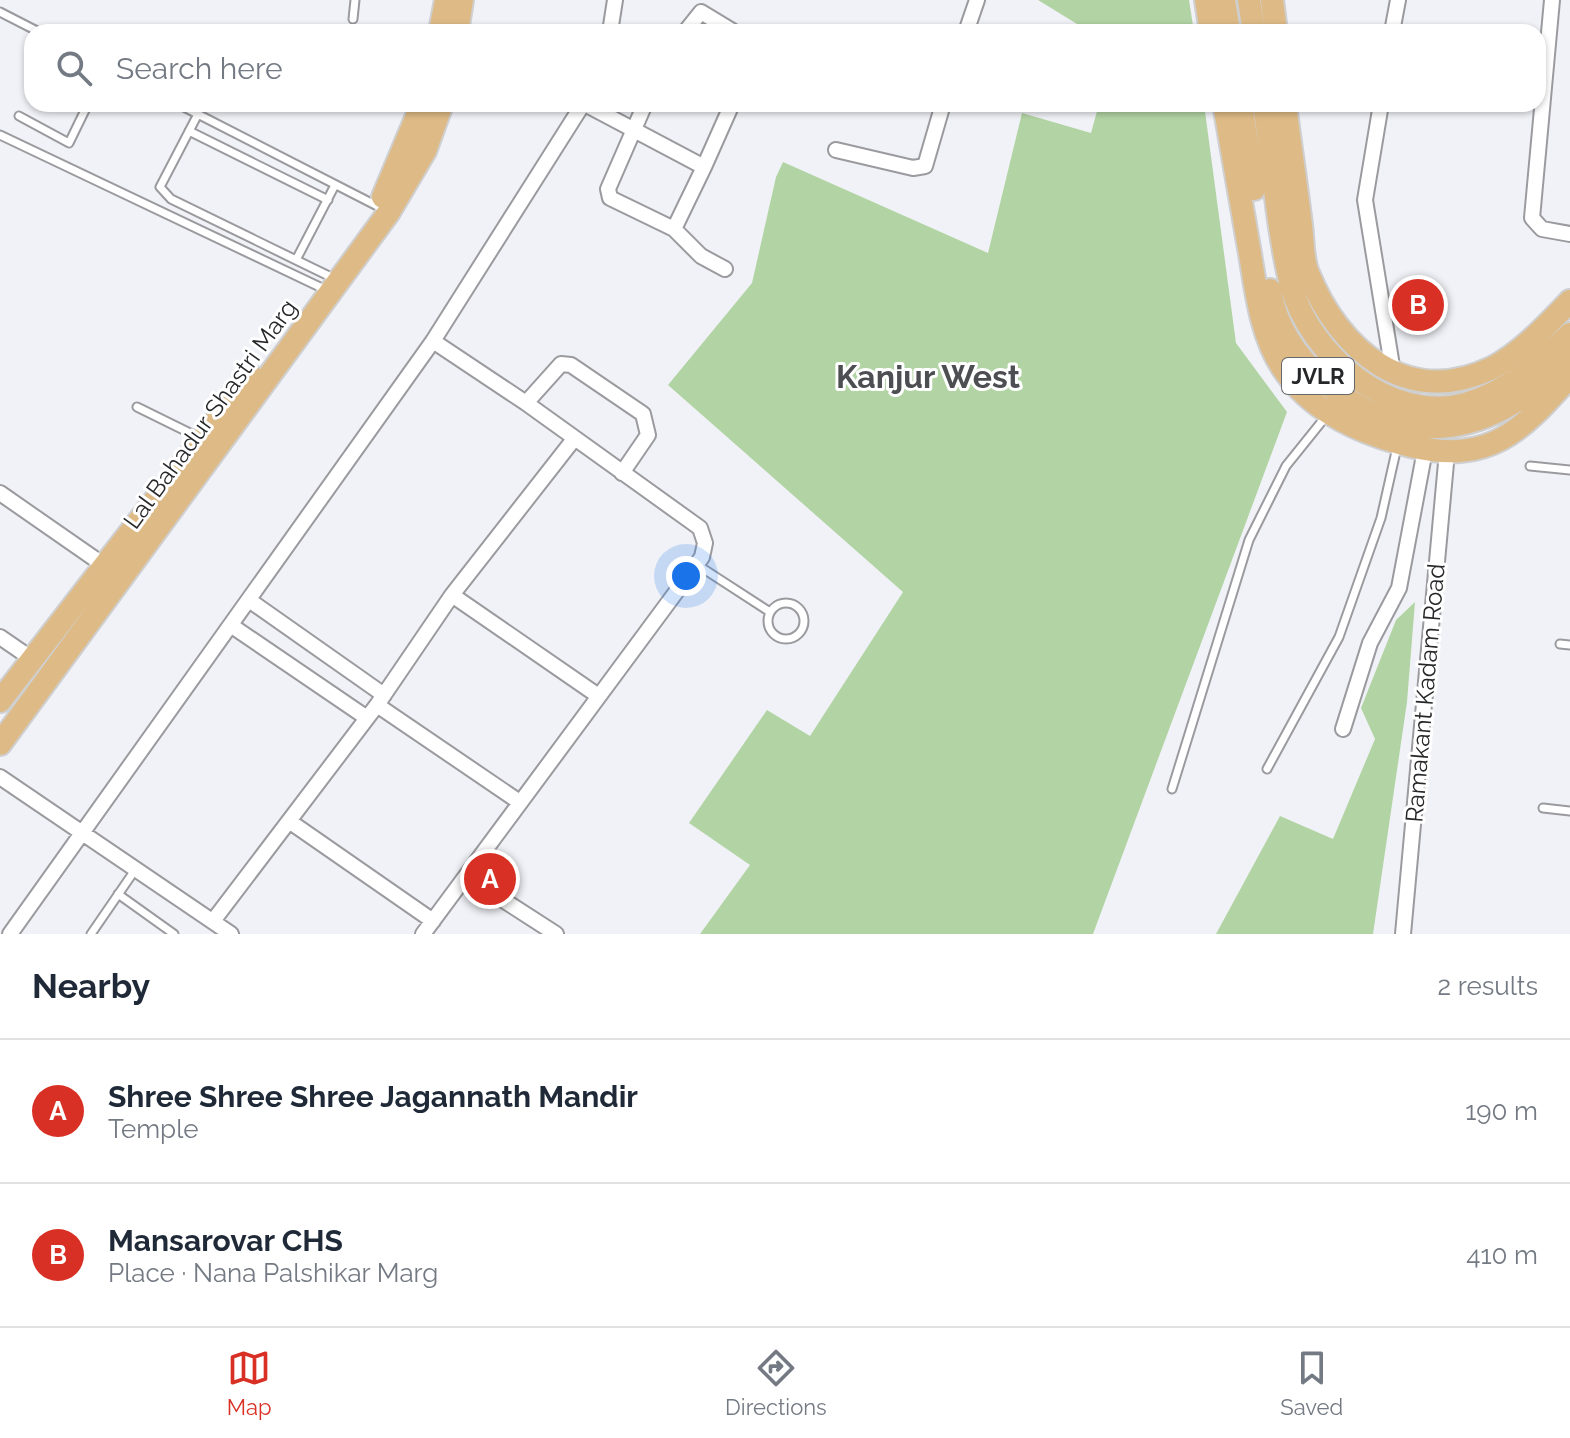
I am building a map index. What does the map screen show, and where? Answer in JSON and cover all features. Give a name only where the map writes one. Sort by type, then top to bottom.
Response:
[{"type":"main road","points":[[442,24],[446,0]]},
{"type":"main road","points":[[458,24],[462,0]]},
{"type":"main road","points":[[1206,0],[1210,24]]},
{"type":"main road","points":[[1224,0],[1228,24]]},
{"type":"main road","points":[[1249,0],[1253,24]]},
{"type":"main road","points":[[1272,0],[1275,24]]},
{"type":"main road","name":"Lal Bahadur Shastri Marg","points":[[0,701],[384,210],[419,112]]},
{"type":"main road","name":"Lal Bahadur Shastri Marg","points":[[0,744],[425,151],[439,112]]},
{"type":"main road","points":[[1225,112],[1263,324],[1284,370],[1328,414],[1368,436],[1425,450],[1447,452],[1503,442],[1553,399],[1570,376]]},
{"type":"main road","name":"JVLR","points":[[1242,112],[1273,311],[1302,362],[1343,398],[1390,423],[1429,430],[1486,419],[1531,394],[1570,356]]},
{"type":"main road","name":"JVLR","points":[[1265,112],[1292,286],[1310,329],[1343,370],[1381,392],[1416,406],[1462,405],[1496,393],[1544,360],[1570,334]]},
{"type":"main road","points":[[1286,112],[1307,270],[1336,327],[1363,354],[1393,372],[1415,380],[1452,383],[1494,367],[1544,328],[1570,301]]},
{"type":"street","points":[[611,24],[615,0]]},
{"type":"street","points":[[969,24],[977,0]]},
{"type":"street","points":[[1394,24],[1398,0]]},
{"type":"street","points":[[1546,65],[1552,0]]},
{"type":"street","points":[[691,24],[701,12],[721,24]]},
{"type":"street","points":[[10,934],[433,341],[579,112]]},
{"type":"street","points":[[599,112],[704,167]]},
{"type":"street","points":[[641,112],[608,189],[610,198],[674,229],[701,256],[725,269]]},
{"type":"street","points":[[674,229],[704,167],[724,112]]},
{"type":"street","points":[[836,150],[913,168],[925,166],[941,112]]},
{"type":"street","points":[[1380,112],[1365,200],[1393,372]]},
{"type":"street","points":[[1542,112],[1532,218],[1542,229],[1570,234]]},
{"type":"street","points":[[423,934],[518,801],[696,564],[705,543],[700,528],[526,403],[433,341]]},
{"type":"street","points":[[526,403],[561,364],[571,365],[643,414],[648,435],[622,473]]},
{"type":"street","points":[[213,921],[381,700],[452,595],[574,439]]},
{"type":"street","points":[[1343,729],[1370,643],[1399,588],[1425,450]]},
{"type":"street","name":"Ramakant Kadam Road","points":[[1403,934],[1447,452]]},
{"type":"street","points":[[0,494],[105,566]]},
{"type":"street","points":[[452,595],[597,695]]},
{"type":"street","points":[[249,600],[518,801]]},
{"type":"street","points":[[232,626],[367,718]]},
{"type":"street","points":[[0,637],[32,659]]},
{"type":"street","points":[[0,777],[231,934]]},
{"type":"street","points":[[289,821],[433,921]]},
{"type":"street","points":[[466,876],[556,934]]},
{"type":"lane","points":[[353,19],[355,0]]},
{"type":"lane","points":[[0,12],[24,24]]},
{"type":"lane","points":[[19,116],[69,143],[84,112]]},
{"type":"lane","points":[[194,112],[384,210]]},
{"type":"lane","points":[[198,114],[160,187],[163,195],[296,260],[326,282]]},
{"type":"lane","points":[[189,131],[328,200]]},
{"type":"lane","points":[[0,135],[326,282]]},
{"type":"lane","points":[[296,260],[335,185]]},
{"type":"lane","points":[[137,407],[203,439]]},
{"type":"lane","points":[[1172,789],[1249,540],[1286,466],[1328,414]]},
{"type":"lane","points":[[1267,769],[1339,637],[1381,518],[1398,443]]},
{"type":"lane","points":[[1530,466],[1570,470]]},
{"type":"lane","points":[[696,564],[770,612]]},
{"type":"lane","points":[[784,604],[796,607],[803,616],[802,628],[794,637],[777,636],[770,628],[770,612],[784,604]]},
{"type":"lane","points":[[1560,644],[1570,645]]},
{"type":"lane","points":[[1543,808],[1570,811]]},
{"type":"lane","points":[[91,934],[136,868]]},
{"type":"lane","points":[[118,894],[174,934]]},
{"type":"green space","points":[[1038,0],[1189,0],[1193,24],[1077,24]]},
{"type":"green space","points":[[1097,112],[1205,112],[1236,343],[1287,412],[1093,934],[700,934],[750,865],[689,823],[767,710],[810,736],[903,592],[668,385],[752,283],[776,177],[783,162],[988,253],[1022,113],[1091,133]]},
{"type":"green space","points":[[1415,602],[1407,702],[1373,934],[1216,934],[1280,816],[1333,839],[1375,739],[1361,708],[1396,620]]},
{"type":"place","name":"Mansarovar CHS","points":[[1418,305]]},
{"type":"place","name":"Shree Shree Shree Jagannath Mandir","points":[[490,879]]},
{"type":"district","name":"Kanjur West","points":[[928,376]]}]
